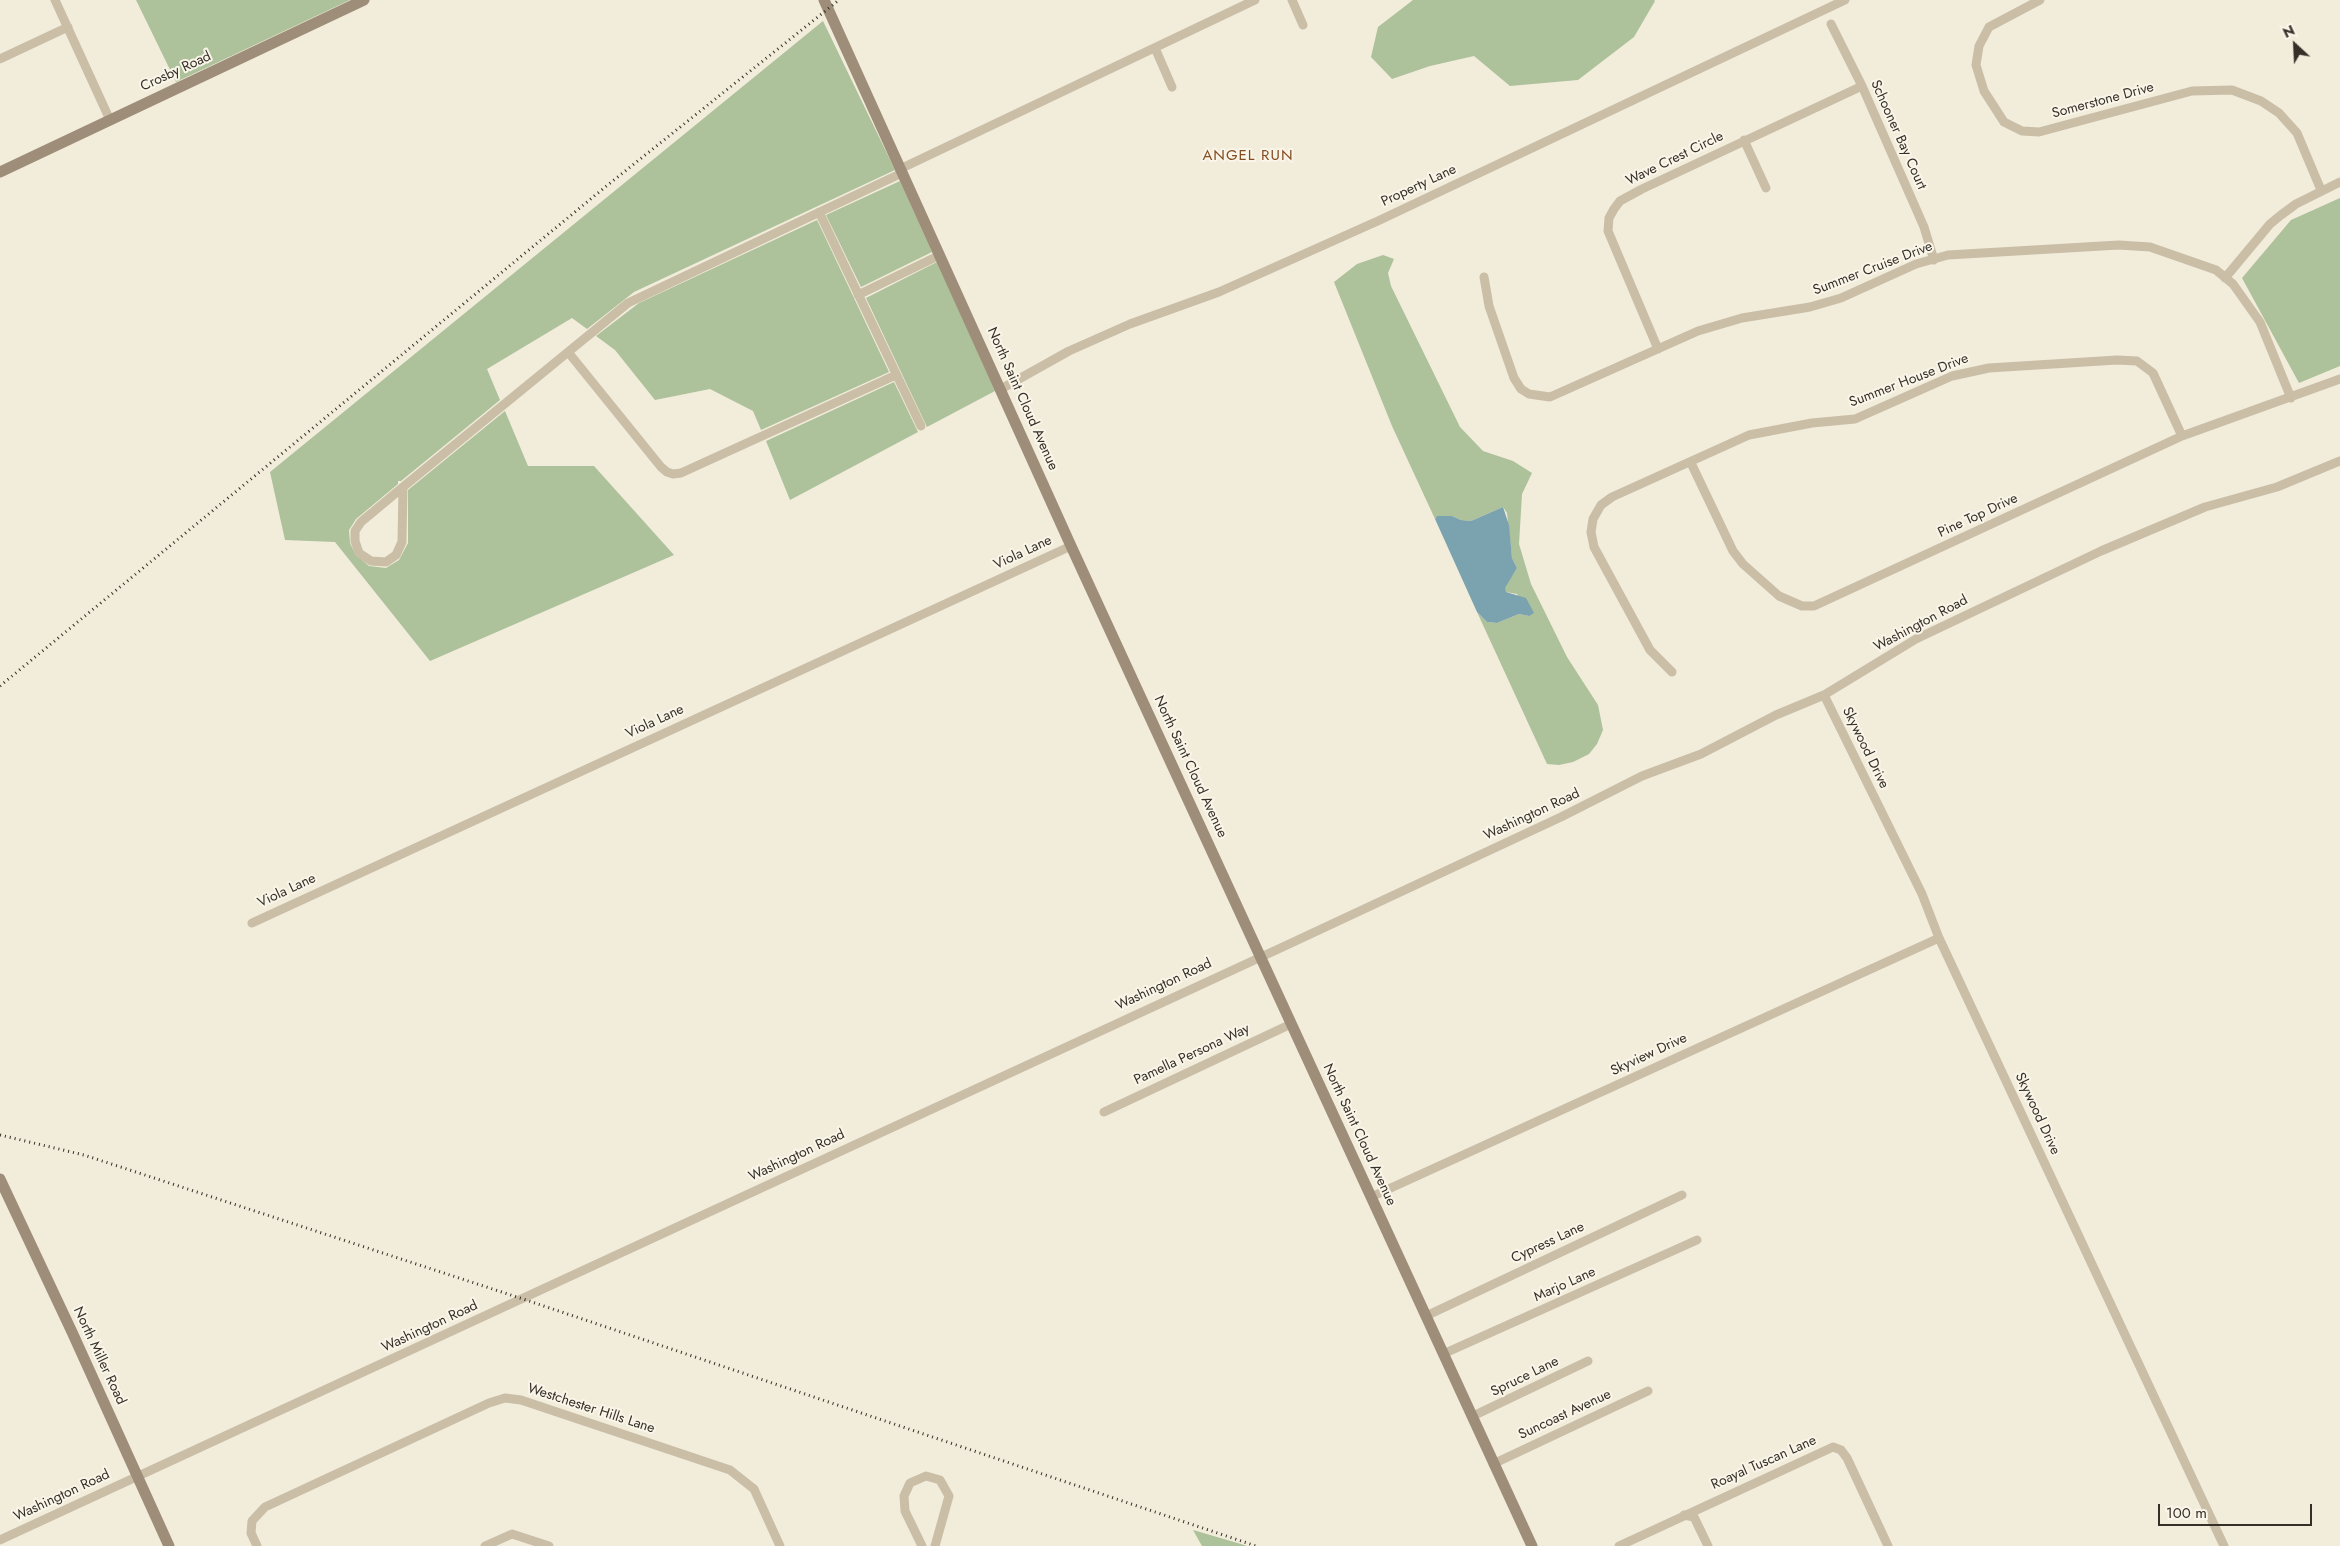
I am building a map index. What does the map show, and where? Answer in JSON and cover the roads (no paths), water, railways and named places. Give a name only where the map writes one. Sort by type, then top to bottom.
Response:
[{"type":"street","points":[[55,0],[110,120]]},
{"type":"street","name":"Crosby Road","points":[[0,172],[364,0]]},
{"type":"street","name":"North Saint Cloud Avenue","points":[[824,0],[1071,546],[1532,1546]]},
{"type":"street","points":[[403,487],[402,542],[396,555],[386,562],[371,561],[360,552],[355,541],[355,531],[360,522],[568,352],[637,298],[819,212],[1255,0]]},
{"type":"street","points":[[1292,0],[1303,25]]},
{"type":"street","name":"Property Lane","points":[[1001,389],[1069,351],[1130,324],[1219,292],[1380,220],[1845,0]]},
{"type":"street","name":"Somerstone Drive","points":[[2040,0],[1989,27],[1978,46],[1976,65],[1984,91],[2004,122],[2022,131],[2039,132],[2192,91],[2232,90],[2261,101],[2279,113],[2297,133],[2321,190]]},
{"type":"street","name":"Schooner Bay Court","points":[[1831,24],[1862,86],[1924,226],[1934,260]]},
{"type":"street","points":[[0,59],[68,27]]},
{"type":"street","points":[[1155,48],[1172,86]]},
{"type":"street","name":"Wave Crest Circle","points":[[1658,349],[1608,232],[1609,218],[1620,201],[1744,140],[1862,86]]},
{"type":"street","points":[[1744,140],[1766,188]]},
{"type":"street","points":[[2225,278],[2270,224],[2296,204],[2340,182]]},
{"type":"street","points":[[819,212],[921,426]]},
{"type":"street","name":"Summer Cruise Drive","points":[[1484,277],[1489,306],[1514,378],[1521,389],[1529,394],[1550,397],[1716,325],[1742,318],[1810,307],[1841,298],[1916,264],[1948,255],[2150,246],[2216,270],[2233,284],[2260,322],[2291,398]]},
{"type":"street","points":[[858,295],[940,254]]},
{"type":"street","points":[[568,352],[661,467],[673,474],[681,473],[896,375]]},
{"type":"street","name":"Summer House Drive","points":[[1672,672],[1650,650],[1594,547],[1591,532],[1597,511],[1612,497],[1691,463],[1737,440],[1764,431],[1855,419],[1940,381],[1974,370],[2117,360],[2137,361],[2153,374],[2182,436]]},
{"type":"street","name":"Pine Top Drive","points":[[1691,463],[1733,551],[1743,564],[1778,596],[1802,606],[1814,606],[2182,436],[2340,379]]},
{"type":"street","name":"Washington Road","points":[[0,1540],[1561,817],[1642,776],[1701,754],[1776,715],[1824,695],[1916,639],[2102,551],[2205,507],[2277,488],[2340,461]]},
{"type":"street","name":"Viola Lane","points":[[252,923],[1071,546]]},
{"type":"street","name":"Skywood Drive","points":[[1824,695],[1922,894],[1939,938],[2224,1546]]},
{"type":"street","name":"Skyview Drive","points":[[1371,1196],[1939,938]]},
{"type":"street","name":"Pamella Persona Way","points":[[1104,1112],[1291,1024]]},
{"type":"street","name":"North Miller Road","points":[[0,1179],[169,1546]]},
{"type":"street","name":"Cypress Lane","points":[[1426,1316],[1682,1195]]},
{"type":"street","name":"Marjo Lane","points":[[1444,1354],[1697,1240]]},
{"type":"street","name":"Spruce Lane","points":[[1473,1416],[1588,1362]]},
{"type":"street","name":"Suncoast Avenue","points":[[1493,1464],[1648,1391]]},
{"type":"street","name":"Westchester Hills Lane","points":[[257,1546],[251,1533],[252,1520],[265,1507],[489,1403],[505,1398],[522,1400],[730,1470],[754,1489],[780,1546]]},
{"type":"street","name":"Roayal Tuscan Lane","points":[[1619,1546],[1833,1447],[1841,1450],[1847,1458],[1888,1546]]},
{"type":"street","points":[[922,1546],[905,1511],[904,1496],[910,1483],[926,1476],[940,1480],[949,1496],[935,1546]]},
{"type":"street","points":[[1684,1516],[1694,1517],[1708,1546]]},
{"type":"street","points":[[485,1546],[512,1534],[549,1546]]},
{"type":"water","points":[[1503,507],[1509,525],[1512,558],[1517,568],[1505,588],[1506,592],[1526,598],[1534,613],[1529,616],[1519,614],[1497,623],[1487,622],[1477,612],[1435,519],[1437,516],[1452,516],[1461,520],[1471,521]]},
{"type":"railway","points":[[0,686],[604,188],[839,0]]},
{"type":"railway","points":[[0,1135],[84,1155],[523,1299],[1256,1546]]},
{"type":"district","name":"ANGEL RUN","points":[[1248,156]]}]
